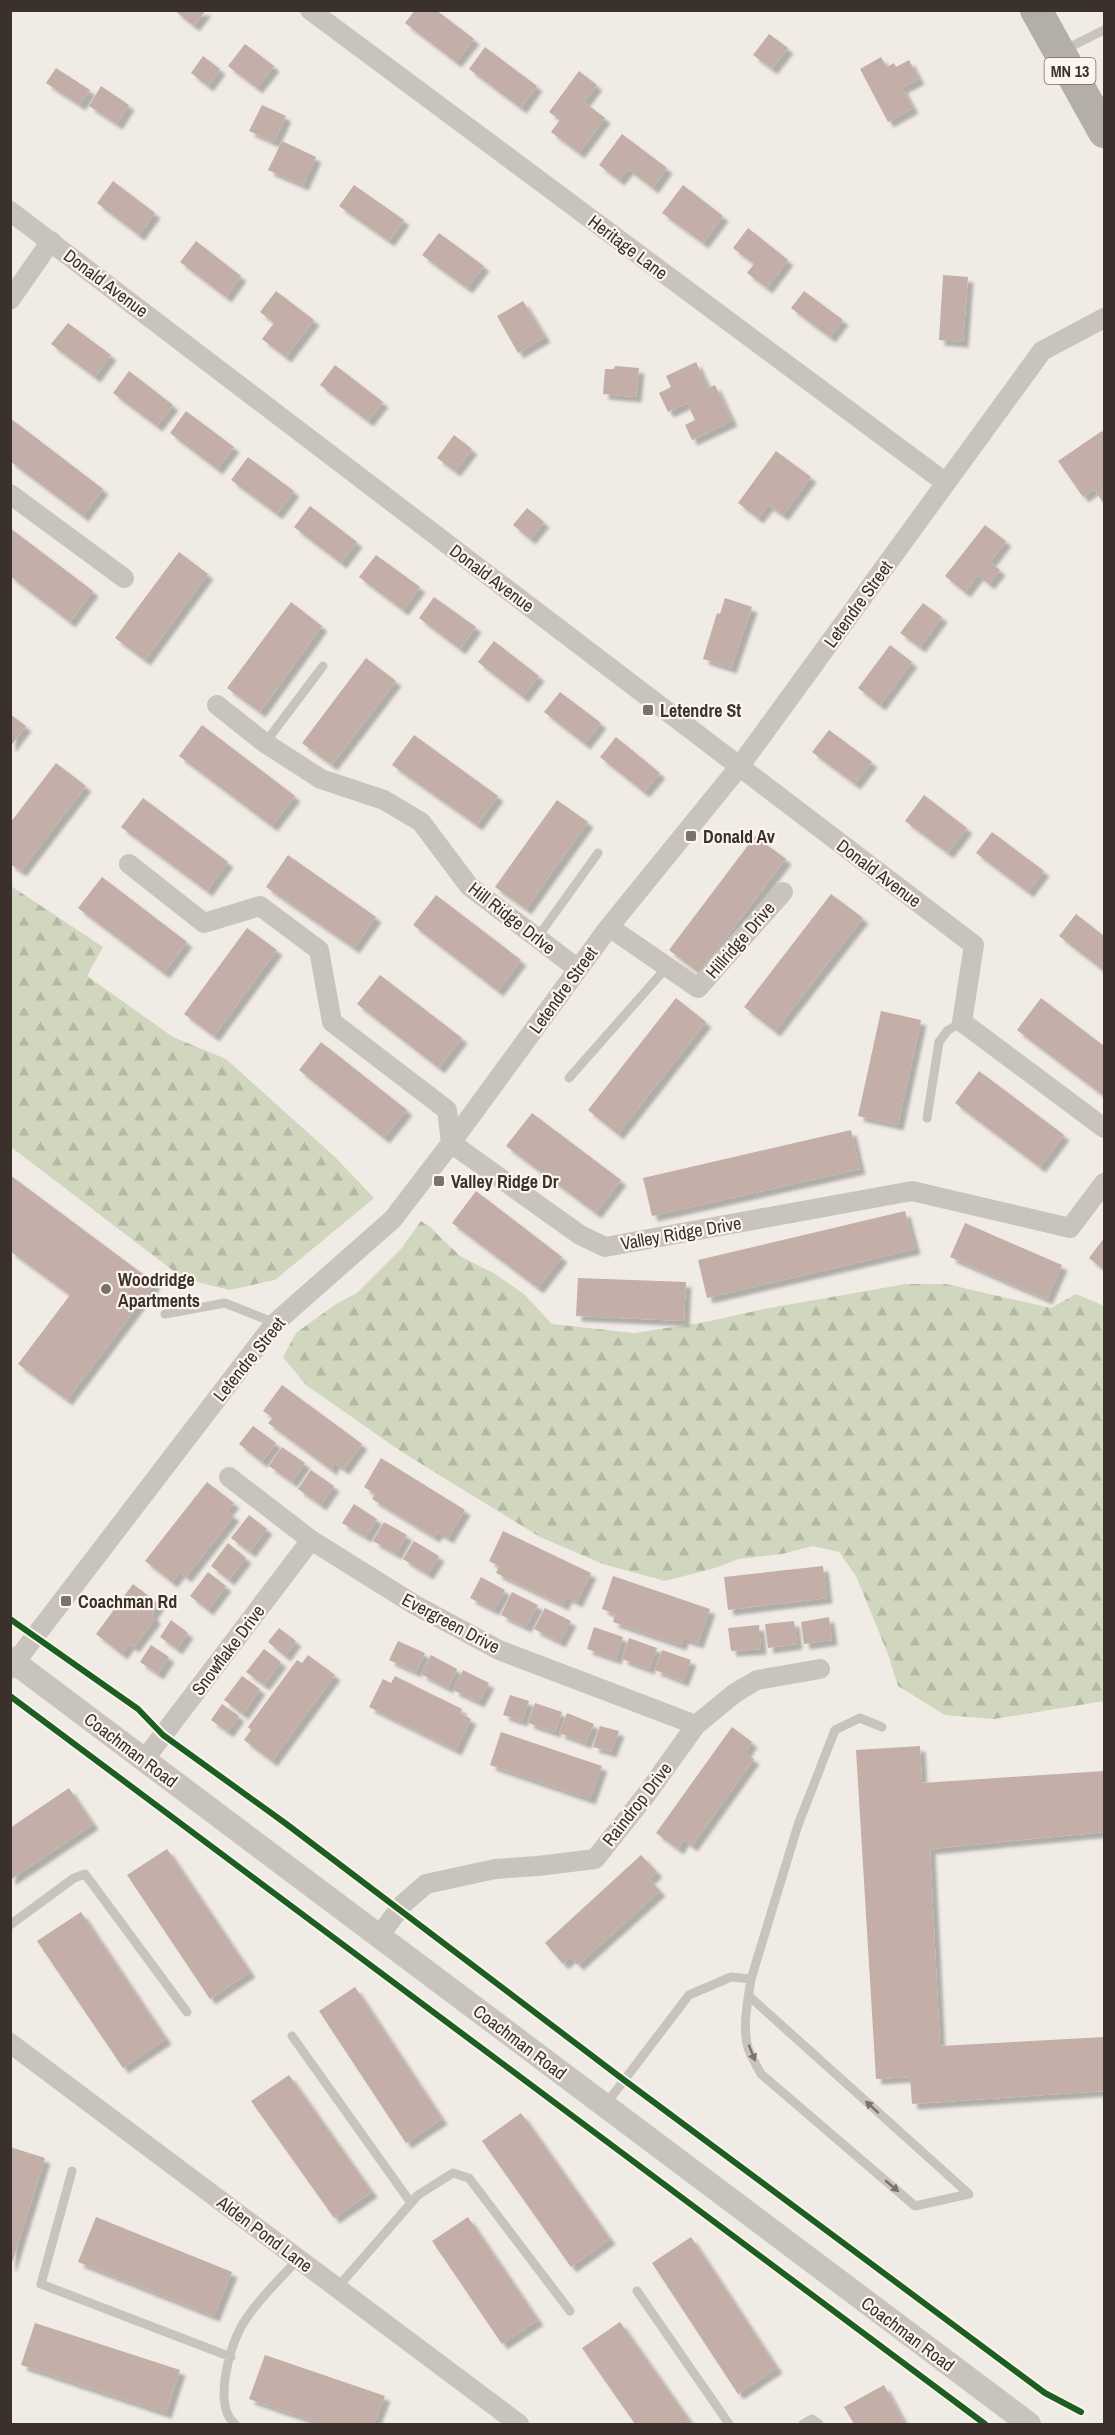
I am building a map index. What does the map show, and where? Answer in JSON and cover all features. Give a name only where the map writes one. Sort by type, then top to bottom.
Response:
[{"type":"highway","name":"MN 13","points":[[1036,10],[1104,132]]},
{"type":"street","name":"Heritage Lane","points":[[310,10],[946,483]]},
{"type":"street","name":"Donald Avenue","points":[[10,211],[974,945],[962,1022]]},
{"type":"street","points":[[10,300],[51,241]]},
{"type":"street","name":"Letendre Street","points":[[12,1664],[275,1323],[393,1219],[609,927],[739,767],[1042,351],[1104,318]]},
{"type":"street","points":[[10,494],[124,578]]},
{"type":"street","name":"Hill Ridge DrIve","points":[[217,705],[265,743],[321,779],[384,800],[421,822],[469,886],[578,969]]},
{"type":"street","points":[[129,864],[204,923],[260,906],[319,950],[332,1022],[447,1110],[451,1143]]},
{"type":"street","name":"Hillridge Drive","points":[[609,927],[698,988],[783,892]]},
{"type":"street","points":[[962,1022],[1104,1128]]},
{"type":"street","name":"Valley Ridge Drive","points":[[451,1143],[580,1235],[605,1247],[912,1191],[1070,1228],[1104,1183]]},
{"type":"street","name":"Evergreen Drive","points":[[229,1477],[311,1540],[415,1605],[500,1650],[696,1725]]},
{"type":"street","name":"Snowflake Drive","points":[[144,1760],[311,1540]]},
{"type":"street","name":"Coachman Road","points":[[12,1664],[144,1760],[1029,2424]]},
{"type":"street","name":"Raindrop Drive","points":[[379,1936],[403,1904],[426,1884],[495,1869],[595,1858],[646,1795],[696,1725],[735,1693],[758,1680],[820,1669]]},
{"type":"street","name":"Alden Pond Lane","points":[[10,2043],[519,2424]]},
{"type":"lane","points":[[1059,52],[1104,30]]},
{"type":"lane","points":[[265,743],[323,666]]},
{"type":"lane","points":[[537,938],[598,853]]},
{"type":"lane","points":[[569,1078],[666,967]]},
{"type":"lane","points":[[927,1118],[939,1042],[947,1031],[962,1022]]},
{"type":"lane","points":[[165,1314],[225,1303],[275,1323]]},
{"type":"lane","points":[[749,1996],[969,2194],[915,2206],[761,2074],[748,2048],[746,2019],[751,1979],[798,1825],[835,1730],[860,1718],[882,1728]]},
{"type":"lane","points":[[10,1924],[74,1878],[85,1874],[187,2012]]},
{"type":"lane","points":[[605,2106],[689,1995],[730,1977],[751,1979]]},
{"type":"lane","points":[[292,2036],[411,2203]]},
{"type":"lane","points":[[72,2171],[41,2284],[231,2357]]},
{"type":"lane","points":[[337,2288],[418,2195],[453,2173],[469,2178],[570,2311]]},
{"type":"lane","points":[[234,2424],[228,2419],[222,2383],[241,2327],[298,2259]]},
{"type":"lane","points":[[637,2291],[729,2424]]},
{"type":"lane","points":[[803,2424],[812,2419],[819,2424]]},
{"type":"green space","points":[[11,886],[103,947],[87,976],[173,1037],[226,1059],[335,1157],[374,1198],[275,1280],[229,1290],[190,1280],[175,1272],[11,1147]]},
{"type":"green space","points":[[421,1221],[460,1256],[495,1274],[524,1294],[552,1324],[634,1333],[706,1322],[769,1308],[906,1284],[946,1284],[1051,1308],[1076,1294],[1104,1306],[1104,1701],[994,1719],[945,1715],[898,1686],[888,1654],[856,1576],[839,1552],[813,1546],[782,1554],[739,1559],[665,1581],[603,1564],[540,1537],[402,1452],[306,1385],[283,1357],[296,1333],[336,1304],[357,1293],[401,1249]]},
{"type":"building","points":[[174,10],[206,10],[194,26]]},
{"type":"building","points":[[415,10],[436,10],[474,39],[456,62],[405,23]]},
{"type":"building","points":[[769,34],[788,48],[772,69],[753,55]]},
{"type":"building","points":[[245,44],[274,66],[257,88],[228,66]]},
{"type":"building","points":[[485,47],[537,86],[521,108],[469,69]]},
{"type":"building","points":[[203,56],[220,69],[208,86],[191,73]]},
{"type":"building","points":[[881,57],[887,67],[894,63],[896,67],[909,60],[919,79],[902,88],[913,108],[888,122],[860,69]]},
{"type":"building","points":[[56,68],[90,90],[80,105],[46,83]]},
{"type":"building","points":[[579,71],[597,85],[584,102],[605,118],[579,153],[551,132],[560,120],[549,112]]},
{"type":"building","points":[[101,86],[129,105],[117,124],[89,106]]},
{"type":"building","points":[[262,105],[286,116],[274,142],[249,131]]},
{"type":"building","points":[[622,134],[667,168],[653,188],[628,169],[619,180],[599,165]]},
{"type":"building","points":[[282,141],[316,157],[303,185],[268,170]]},
{"type":"building","points":[[113,181],[155,213],[139,235],[97,203]]},
{"type":"building","points":[[354,185],[404,220],[389,241],[339,206]]},
{"type":"building","points":[[683,185],[723,216],[703,243],[662,213]]},
{"type":"building","points":[[748,228],[788,260],[767,288],[747,273],[754,264],[733,248]]},
{"type":"building","points":[[439,233],[484,266],[467,288],[422,255]]},
{"type":"building","points":[[196,241],[241,276],[226,297],[180,262]]},
{"type":"building","points":[[943,275],[968,277],[963,342],[939,340]]},
{"type":"building","points":[[276,291],[314,320],[286,357],[262,339],[274,323],[260,312]]},
{"type":"building","points":[[804,291],[843,320],[830,337],[791,308]]},
{"type":"building","points":[[523,301],[545,337],[518,353],[497,316]]},
{"type":"building","points":[[68,323],[111,355],[95,377],[51,344]]},
{"type":"building","points":[[696,362],[708,388],[715,385],[732,421],[692,440],[685,425],[695,420],[687,403],[668,412],[659,393],[671,387],[666,376]]},
{"type":"building","points":[[335,365],[383,402],[368,421],[320,385]]},
{"type":"building","points":[[615,366],[639,368],[636,397],[603,394],[605,369],[614,369]]},
{"type":"building","points":[[129,371],[173,405],[157,426],[113,393]]},
{"type":"building","points":[[186,411],[234,447],[217,469],[170,433]]},
{"type":"building","points":[[10,418],[103,489],[83,516],[10,461]]},
{"type":"building","points":[[1102,431],[1104,435],[1104,504],[1094,489],[1083,497],[1058,461]]},
{"type":"building","points":[[454,435],[472,449],[455,471],[437,458]]},
{"type":"building","points":[[776,451],[811,477],[783,515],[768,505],[758,518],[738,503]]},
{"type":"building","points":[[248,457],[294,491],[277,514],[231,480]]},
{"type":"building","points":[[310,506],[357,542],[341,563],[294,527]]},
{"type":"building","points":[[527,508],[544,522],[530,539],[513,525]]},
{"type":"building","points":[[985,525],[1006,541],[990,562],[1000,570],[989,584],[978,575],[965,592],[945,576]]},
{"type":"building","points":[[10,528],[93,591],[70,622],[10,576]]},
{"type":"building","points":[[179,552],[208,574],[145,660],[115,638]]},
{"type":"building","points":[[376,555],[420,587],[403,610],[359,577]]},
{"type":"building","points":[[434,597],[476,627],[460,649],[419,618]]},
{"type":"building","points":[[725,598],[752,607],[731,668],[703,659],[717,613],[720,614]]},
{"type":"building","points":[[291,602],[322,626],[260,712],[227,688]]},
{"type":"building","points":[[923,603],[942,617],[920,647],[900,633]]},
{"type":"building","points":[[494,641],[539,676],[523,697],[478,662]]},
{"type":"building","points":[[890,645],[912,662],[880,705],[858,688]]},
{"type":"building","points":[[366,658],[396,681],[332,765],[302,743]]},
{"type":"building","points":[[560,692],[601,723],[585,744],[544,712]]},
{"type":"building","points":[[10,714],[26,726],[10,747]]},
{"type":"building","points":[[202,725],[295,796],[272,826],[179,756]]},
{"type":"building","points":[[829,730],[872,762],[855,784],[812,752]]},
{"type":"building","points":[[414,735],[498,796],[477,825],[392,765]]},
{"type":"building","points":[[616,737],[660,773],[644,792],[600,757]]},
{"type":"building","points":[[56,763],[86,786],[21,871],[10,864],[10,823]]},
{"type":"building","points":[[924,795],[967,828],[948,853],[905,821]]},
{"type":"building","points":[[143,798],[228,862],[207,891],[121,827]]},
{"type":"building","points":[[557,800],[588,822],[526,909],[495,887]]},
{"type":"building","points":[[992,832],[1044,871],[1028,892],[976,853]]},
{"type":"building","points":[[755,836],[786,859],[699,973],[669,950]]},
{"type":"building","points":[[288,855],[376,917],[354,948],[266,887]]},
{"type":"building","points":[[102,877],[187,942],[164,973],[78,908]]},
{"type":"building","points":[[831,894],[863,918],[775,1031],[744,1007]]},
{"type":"building","points":[[436,895],[521,960],[498,991],[413,925]]},
{"type":"building","points":[[1076,914],[1104,936],[1103,970],[1059,936]]},
{"type":"building","points":[[247,928],[277,950],[214,1036],[184,1014]]},
{"type":"building","points":[[380,975],[462,1038],[439,1068],[357,1004]]},
{"type":"building","points":[[676,998],[706,1022],[618,1134],[588,1110]]},
{"type":"building","points":[[1041,998],[1104,1046],[1104,1096],[1017,1030]]},
{"type":"building","points":[[881,1011],[921,1020],[898,1125],[858,1116]]},
{"type":"building","points":[[321,1042],[407,1110],[384,1138],[299,1070]]},
{"type":"building","points":[[979,1071],[1064,1135],[1040,1167],[955,1103]]},
{"type":"building","points":[[532,1113],[621,1180],[596,1213],[506,1146]]},
{"type":"building","points":[[851,1130],[860,1169],[652,1216],[643,1178]]},
{"type":"building","name":"Woodridge Apartments","points":[[10,1175],[155,1283],[67,1400],[18,1364],[70,1295],[10,1251]]},
{"type":"building","points":[[476,1191],[562,1257],[538,1288],[452,1223]]},
{"type":"building","points":[[905,1211],[915,1249],[707,1298],[698,1260]]},
{"type":"building","points":[[965,1223],[1062,1265],[1047,1299],[950,1257]]},
{"type":"building","points":[[1104,1238],[1104,1270],[1089,1258]]},
{"type":"building","points":[[578,1278],[686,1282],[684,1321],[576,1316]]},
{"type":"building","points":[[282,1385],[362,1444],[344,1469],[334,1463],[332,1470],[268,1423],[273,1418],[263,1411]]},
{"type":"building","points":[[253,1426],[276,1443],[262,1462],[239,1444]]},
{"type":"building","points":[[282,1447],[305,1463],[292,1482],[269,1466]]},
{"type":"building","points":[[381,1458],[465,1510],[448,1538],[438,1532],[434,1537],[372,1499],[375,1494],[364,1487]]},
{"type":"building","points":[[311,1470],[334,1486],[321,1505],[298,1489]]},
{"type":"building","points":[[207,1482],[234,1503],[227,1511],[234,1516],[186,1577],[180,1572],[172,1582],[145,1561]]},
{"type":"building","points":[[354,1504],[377,1519],[366,1537],[342,1523]]},
{"type":"building","points":[[249,1515],[267,1529],[250,1552],[231,1538]]},
{"type":"building","points":[[384,1522],[407,1535],[396,1554],[373,1541]]},
{"type":"building","points":[[503,1531],[591,1573],[577,1602],[567,1597],[563,1605],[496,1573],[499,1566],[489,1561]]},
{"type":"building","points":[[414,1541],[439,1556],[428,1574],[403,1559]]},
{"type":"building","points":[[228,1543],[246,1558],[229,1580],[211,1566]]},
{"type":"building","points":[[823,1566],[827,1598],[728,1610],[724,1577]]},
{"type":"building","points":[[208,1572],[226,1586],[208,1610],[190,1596]]},
{"type":"building","points":[[613,1576],[710,1609],[698,1643],[683,1638],[681,1645],[613,1622],[615,1614],[602,1609]]},
{"type":"building","points":[[481,1577],[505,1590],[494,1610],[470,1598]]},
{"type":"building","points":[[133,1584],[159,1604],[152,1614],[155,1619],[134,1647],[129,1644],[122,1654],[96,1634]]},
{"type":"building","points":[[512,1592],[538,1605],[526,1627],[501,1615]]},
{"type":"building","points":[[545,1608],[571,1621],[560,1642],[534,1629]]},
{"type":"building","points":[[829,1617],[832,1640],[804,1644],[801,1622]]},
{"type":"building","points":[[171,1620],[188,1633],[177,1649],[160,1637]]},
{"type":"building","points":[[794,1621],[797,1644],[768,1648],[765,1624]]},
{"type":"building","points":[[759,1625],[761,1649],[731,1651],[728,1628]]},
{"type":"building","points":[[594,1627],[623,1637],[616,1659],[587,1649]]},
{"type":"building","points":[[279,1628],[296,1641],[285,1656],[268,1642]]},
{"type":"building","points":[[629,1638],[657,1648],[649,1669],[622,1659]]},
{"type":"building","points":[[398,1641],[425,1653],[416,1672],[389,1660]]},
{"type":"building","points":[[151,1645],[169,1657],[158,1674],[140,1662]]},
{"type":"building","points":[[264,1649],[281,1662],[264,1685],[246,1672]]},
{"type":"building","points":[[662,1650],[691,1660],[683,1681],[655,1670]]},
{"type":"building","points":[[308,1655],[335,1675],[272,1761],[244,1740],[251,1730],[248,1727],[297,1660],[302,1663]]},
{"type":"building","points":[[431,1655],[457,1669],[448,1688],[421,1674]]},
{"type":"building","points":[[463,1670],[489,1683],[479,1702],[453,1690]]},
{"type":"building","points":[[242,1676],[260,1689],[243,1714],[224,1700]]},
{"type":"building","points":[[395,1676],[462,1709],[460,1713],[471,1719],[456,1750],[369,1707],[383,1679],[391,1683]]},
{"type":"building","points":[[510,1695],[529,1701],[522,1721],[503,1715]]},
{"type":"building","points":[[535,1703],[562,1712],[555,1732],[528,1723]]},
{"type":"building","points":[[222,1704],[239,1716],[228,1732],[211,1720]]},
{"type":"building","points":[[567,1713],[594,1724],[586,1743],[559,1733]]},
{"type":"building","points":[[600,1726],[619,1731],[611,1752],[593,1747]]},
{"type":"building","points":[[732,1727],[752,1742],[745,1753],[754,1759],[692,1846],[684,1840],[678,1849],[656,1833]]},
{"type":"building","points":[[501,1732],[602,1766],[590,1799],[490,1765]]},
{"type":"building","points":[[920,1746],[922,1783],[1104,1771],[1104,1832],[930,1849],[940,2046],[1104,2037],[1104,2091],[912,2104],[910,2077],[876,2079],[856,1750]]},
{"type":"building","points":[[69,1788],[93,1824],[10,1880],[10,1828]]},
{"type":"building","points":[[167,1849],[250,1972],[210,1999],[127,1875]]},
{"type":"building","points":[[641,1855],[657,1872],[649,1879],[660,1891],[578,1965],[571,1957],[563,1964],[545,1943]]},
{"type":"building","points":[[81,1912],[166,2039],[123,2068],[37,1941]]},
{"type":"building","points":[[355,1987],[442,2119],[406,2143],[319,2011]]},
{"type":"building","points":[[289,2075],[372,2192],[334,2218],[251,2101]]},
{"type":"building","points":[[521,2113],[610,2239],[571,2267],[482,2141]]},
{"type":"building","points":[[10,2147],[45,2158],[11,2266],[10,2266]]},
{"type":"building","points":[[96,2217],[232,2272],[214,2316],[78,2262]]},
{"type":"building","points":[[468,2217],[538,2320],[502,2344],[432,2241]]},
{"type":"building","points":[[691,2237],[777,2368],[738,2394],[652,2263]]},
{"type":"building","points":[[620,2322],[692,2424],[635,2424],[582,2348]]},
{"type":"building","points":[[35,2323],[180,2370],[166,2413],[21,2365]]},
{"type":"building","points":[[265,2355],[385,2396],[374,2424],[323,2424],[249,2399]]},
{"type":"building","points":[[884,2385],[905,2424],[854,2424],[844,2407]]},
{"type":"cycle path","points":[[10,1619],[138,1709],[163,1735],[285,1823],[624,2080],[1045,2393],[1081,2412]]},
{"type":"cycle path","points":[[10,1696],[985,2424]]},
{"type":"place","name":"Letendre St","points":[[648,710]]},
{"type":"place","name":"Donald Av","points":[[691,836]]},
{"type":"place","name":"Valley Ridge Dr","points":[[439,1181]]},
{"type":"place","name":"Woodridge Apartments","points":[[106,1289]]},
{"type":"place","name":"Coachman Rd","points":[[66,1601]]}]
